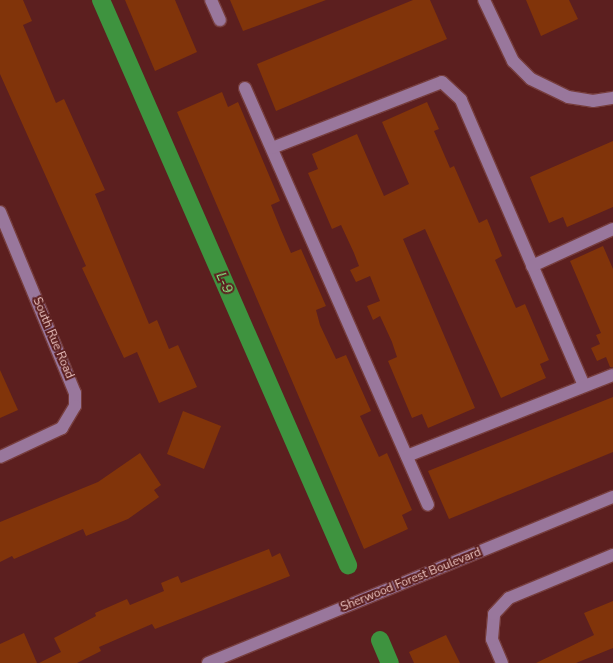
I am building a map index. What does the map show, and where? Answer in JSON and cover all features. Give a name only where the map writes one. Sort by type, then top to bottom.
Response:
[{"type":"street","points":[[212,0],[220,20]]},
{"type":"street","points":[[484,0],[513,61],[531,79],[568,97],[593,101],[613,98]]},
{"type":"street","points":[[272,148],[442,82],[461,100],[584,386]]},
{"type":"street","points":[[246,88],[428,504]]},
{"type":"street","name":"South Rue Road","points":[[0,212],[75,393],[70,418],[62,428],[0,457]]},
{"type":"street","points":[[532,266],[613,229]]},
{"type":"street","points":[[407,456],[613,375]]},
{"type":"street","name":"Sherwood Forest Boulevard","points":[[208,663],[613,497]]},
{"type":"street","points":[[502,663],[492,639],[494,614],[509,598],[613,555]]},
{"type":"building","points":[[0,0],[23,0],[32,21],[23,25],[56,103],[64,99],[105,190],[95,194],[149,324],[157,320],[169,349],[178,345],[197,387],[159,403],[137,352],[124,358],[82,268],[86,266],[0,74]]},
{"type":"building","points":[[125,0],[175,0],[197,52],[155,71]]},
{"type":"building","points":[[230,0],[326,0],[243,31]]},
{"type":"building","points":[[413,0],[430,0],[447,39],[276,111],[257,64]]},
{"type":"building","points":[[526,0],[569,0],[578,19],[541,36]]},
{"type":"building","points":[[222,92],[228,107],[238,102],[280,201],[271,205],[281,230],[291,253],[301,249],[326,306],[316,310],[320,325],[336,359],[346,355],[371,411],[360,416],[379,457],[387,453],[412,510],[402,515],[408,529],[364,549],[177,112]]},
{"type":"building","points":[[427,102],[439,129],[434,131],[450,168],[454,166],[479,223],[487,219],[502,256],[495,260],[516,308],[525,304],[549,360],[540,364],[546,378],[501,398],[425,229],[403,239],[475,408],[428,428],[422,414],[412,418],[388,361],[397,357],[392,342],[380,316],[373,320],[367,306],[380,301],[370,276],[356,282],[350,270],[359,266],[354,253],[341,225],[332,229],[308,173],[318,169],[312,154],[357,134],[384,196],[409,184],[382,122]]},
{"type":"building","points":[[613,141],[613,207],[567,227],[563,217],[549,223],[530,177]]},
{"type":"building","points":[[603,246],[613,269],[613,367],[610,367],[606,357],[597,361],[591,348],[600,344],[596,335],[601,333],[570,261]]},
{"type":"building","points":[[0,370],[18,410],[0,418]]},
{"type":"building","points":[[613,397],[613,452],[449,519],[428,471]]},
{"type":"building","points":[[183,411],[221,426],[204,469],[167,454]]},
{"type":"building","points":[[140,453],[161,485],[154,490],[159,497],[128,519],[86,536],[83,529],[14,559],[12,556],[0,562],[0,522],[98,482]]},
{"type":"building","points":[[269,549],[272,557],[280,553],[290,576],[155,629],[152,624],[99,647],[101,651],[77,663],[39,663],[61,652],[54,638],[96,616],[95,613],[127,599],[130,605],[164,591],[161,583],[178,576],[181,583]]},
{"type":"building","points":[[613,601],[613,648],[576,663],[536,663],[594,635],[584,613]]},
{"type":"building","points":[[24,633],[37,663],[0,663],[0,644]]},
{"type":"building","points":[[446,635],[460,663],[414,663],[409,652]]},
{"type":"waterway","name":"L-9","points":[[101,0],[348,565]]},
{"type":"waterway","name":"L-9","points":[[380,640],[390,663]]}]
